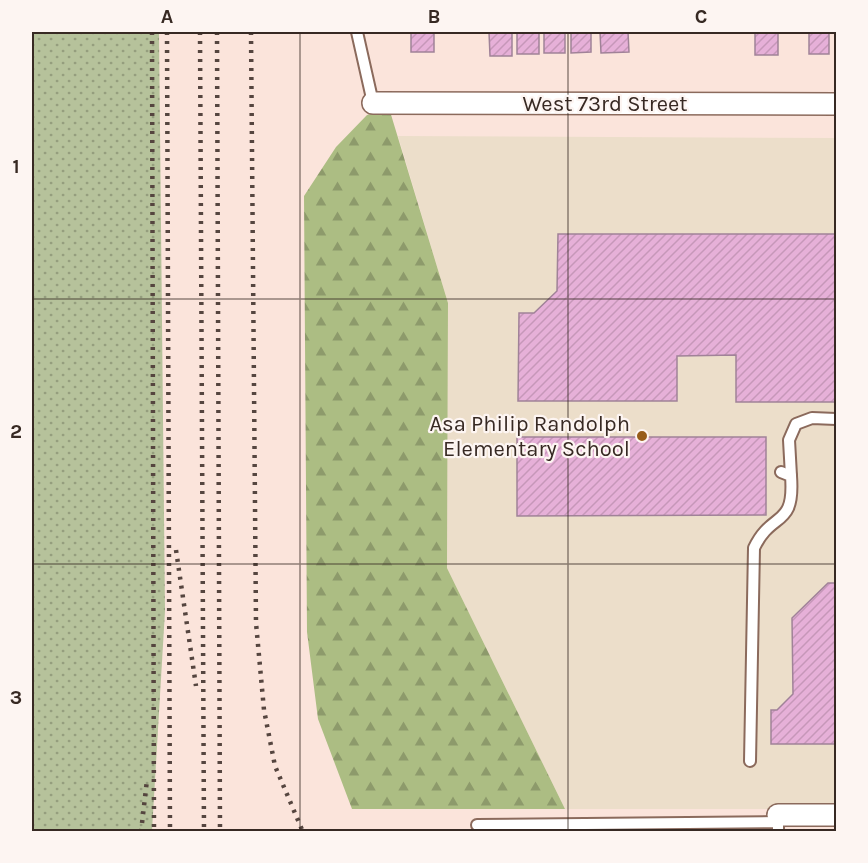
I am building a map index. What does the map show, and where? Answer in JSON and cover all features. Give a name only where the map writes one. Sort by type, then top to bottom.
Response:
[{"type":"street","name":"West 73rd Street","points":[[373,103],[837,104]]},
{"type":"street","points":[[778,823],[837,815]]},
{"type":"lane","points":[[357,32],[373,103]]},
{"type":"lane","points":[[750,761],[753,548],[761,533],[788,513],[792,496],[786,474],[789,440],[796,424],[812,418],[837,419]]},
{"type":"lane","points":[[477,825],[778,823]]},
{"type":"shaded area","name":"Asa Philip Randolph Elementary School","points":[[398,136],[836,138],[836,809],[565,809],[447,568],[448,303]]},
{"type":"green space","points":[[32,32],[159,32],[165,611],[152,831],[32,831]]},
{"type":"green space","points":[[389,108],[448,303],[447,568],[565,809],[352,809],[318,719],[307,632],[304,196],[336,147],[367,115]]},
{"type":"building","points":[[411,32],[434,32],[434,52],[411,52]]},
{"type":"building","points":[[489,32],[512,32],[512,56],[490,56]]},
{"type":"building","points":[[517,32],[539,32],[539,54],[517,54]]},
{"type":"building","points":[[544,32],[565,32],[565,53],[544,53]]},
{"type":"building","points":[[571,32],[591,32],[591,52],[571,53]]},
{"type":"building","points":[[600,32],[628,32],[629,52],[601,53]]},
{"type":"building","points":[[755,32],[778,32],[778,55],[755,55]]},
{"type":"building","points":[[809,32],[829,32],[829,54],[809,54]]},
{"type":"building","points":[[558,234],[836,234],[836,402],[736,402],[736,355],[677,356],[677,401],[518,401],[519,313],[534,313],[557,291]]},
{"type":"building","points":[[517,437],[766,437],[766,515],[517,516]]},
{"type":"building","points":[[828,583],[836,583],[836,744],[771,744],[771,710],[777,710],[793,694],[792,618]]},
{"type":"railway","points":[[152,32],[154,832]]},
{"type":"railway","points":[[167,32],[170,832]]},
{"type":"railway","points":[[200,32],[204,832]]},
{"type":"railway","points":[[217,32],[220,832]]},
{"type":"railway","points":[[251,32],[256,623],[264,710],[275,766],[303,832]]},
{"type":"railway","points":[[176,550],[196,686]]},
{"type":"railway","points":[[141,832],[147,780]]},
{"type":"place","name":"Asa Philip Randolph Elementary School","points":[[642,436]]}]
